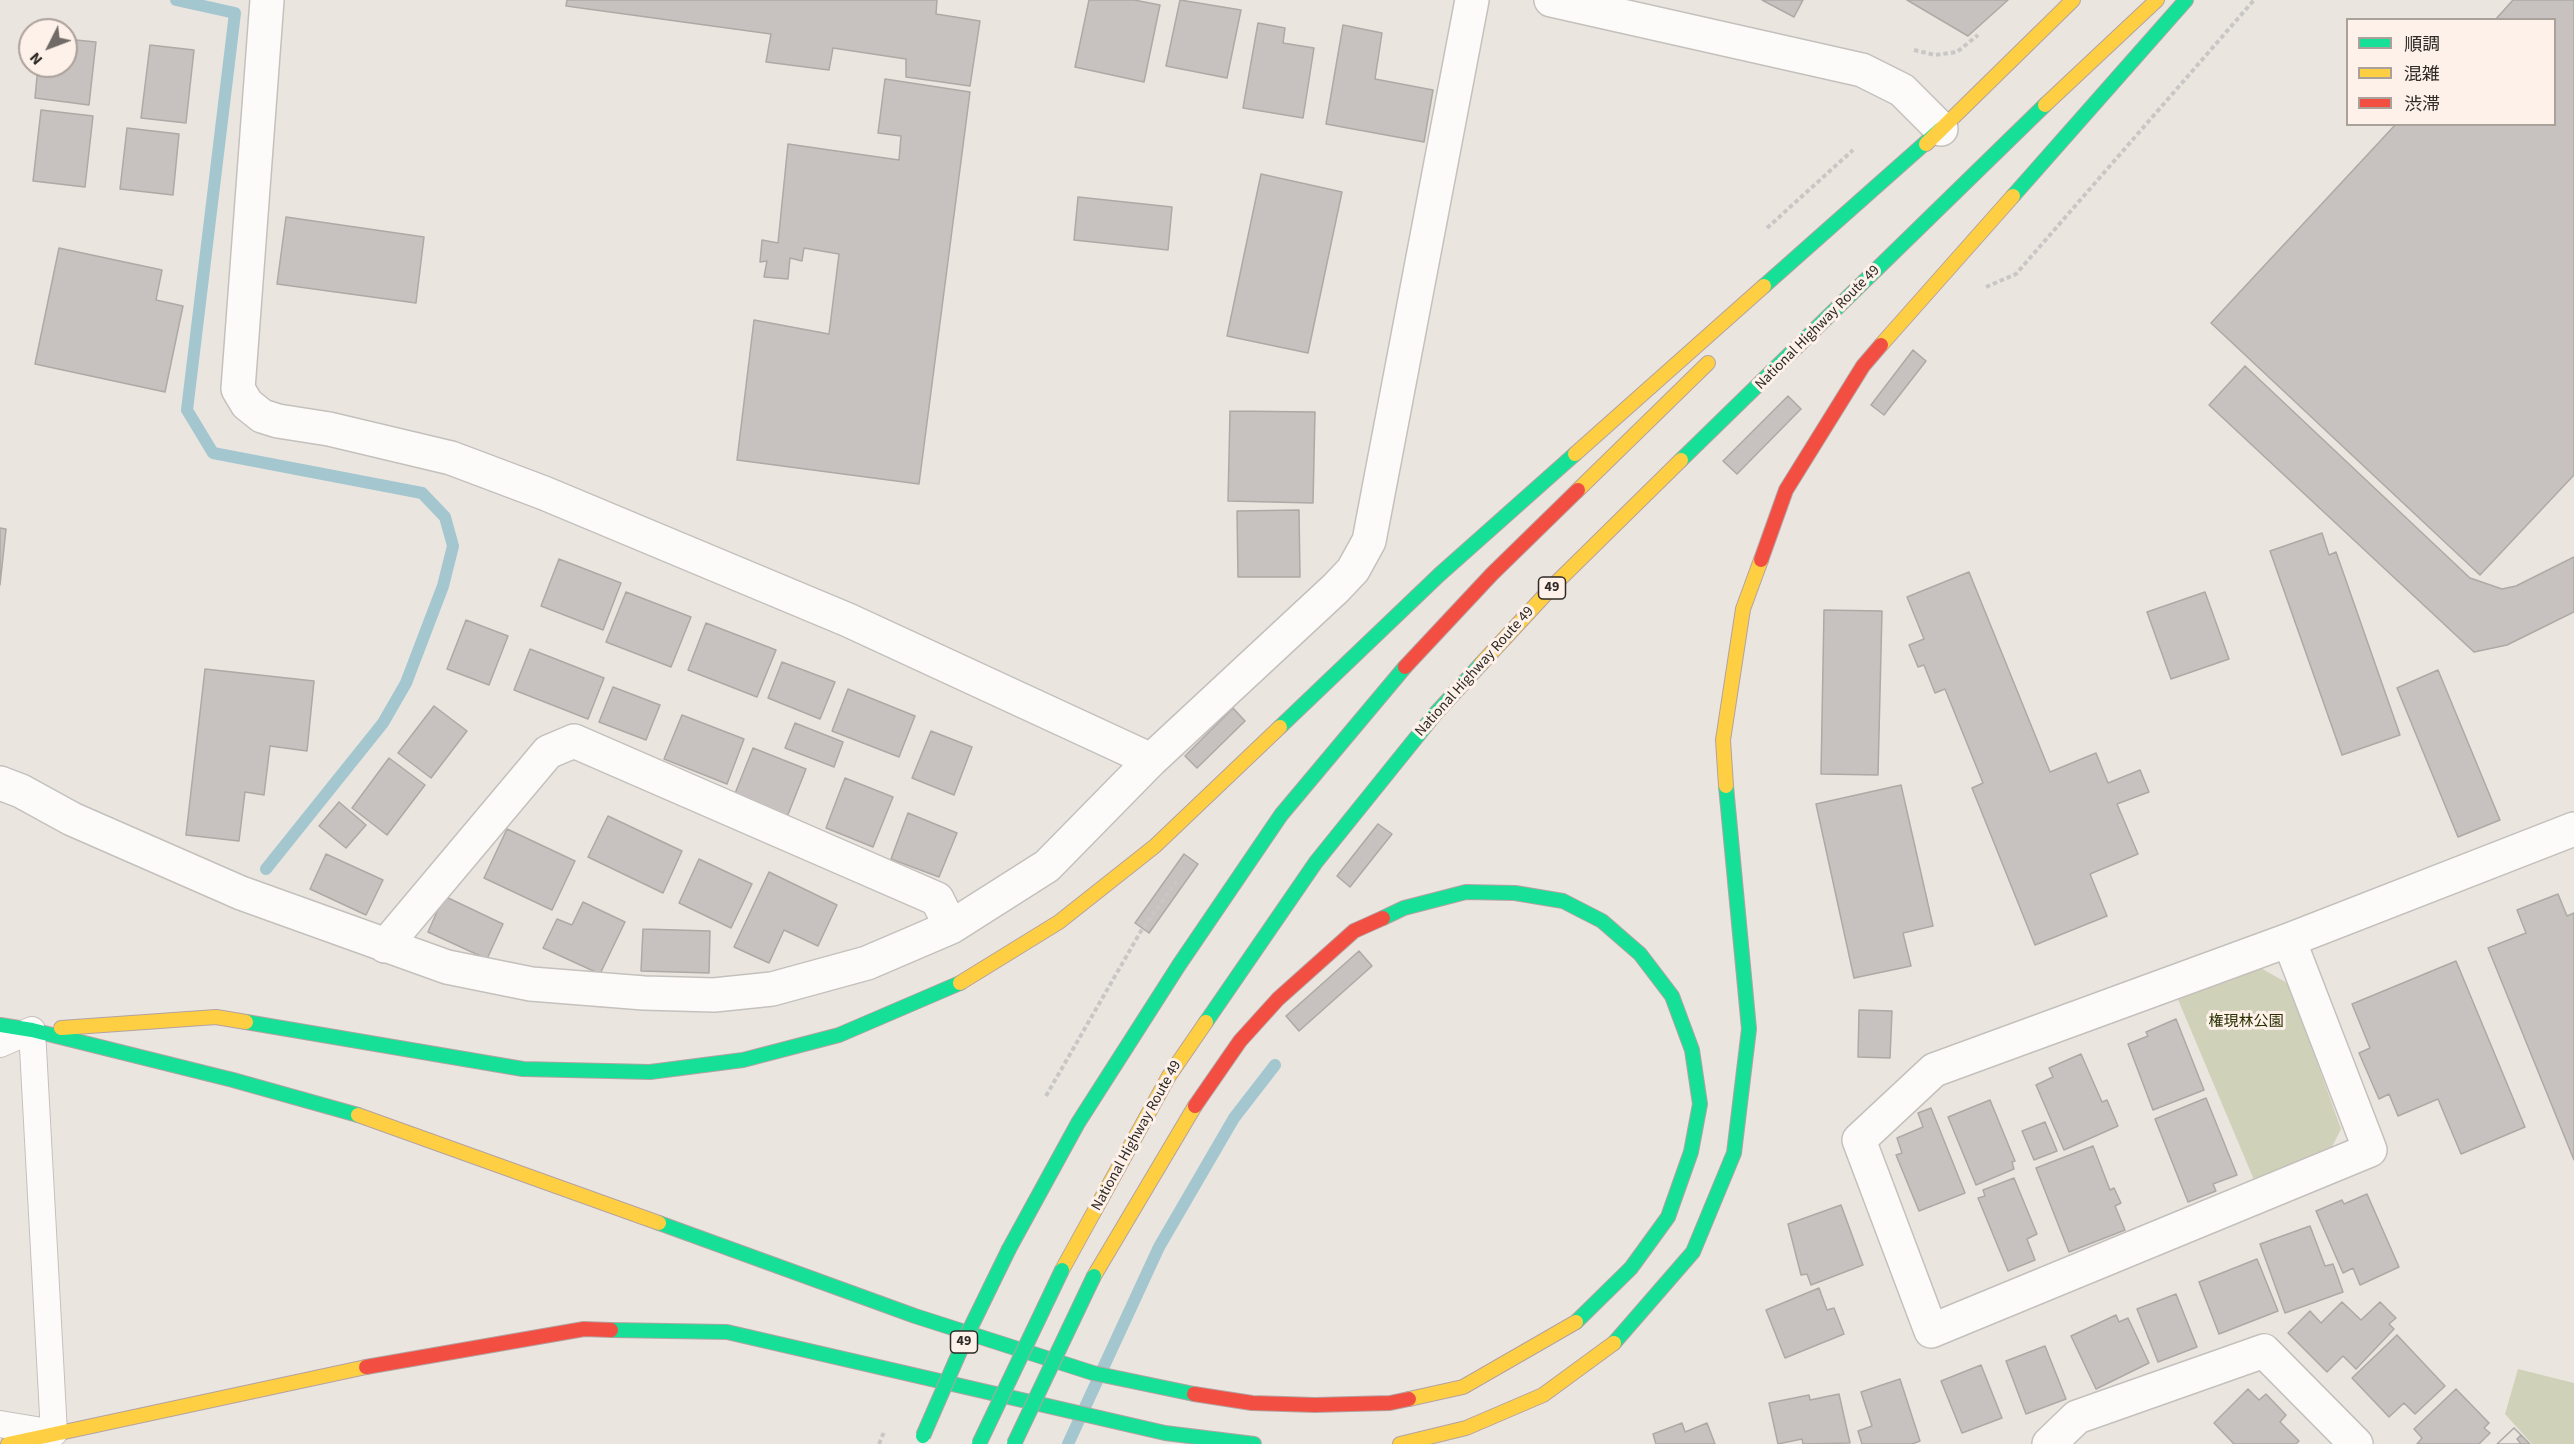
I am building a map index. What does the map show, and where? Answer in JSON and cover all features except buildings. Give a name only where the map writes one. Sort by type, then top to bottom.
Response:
[{"type":"highway","points":[[1780,291],[2073,0]]},
{"type":"highway","name":"National Highway Route 49","points":[[979,1444],[1062,1270],[1169,1076],[1316,862],[1436,713],[1556,583],[2028,120],[2157,0]]},
{"type":"highway","points":[[1400,1444],[1466,1428],[1543,1395],[1620,1338],[1693,1252],[1734,1153],[1749,1029],[1734,889],[1723,740],[1743,609],[1786,490],[1863,366],[2186,0]]},
{"type":"highway","points":[[32,1030],[216,1017],[523,1069],[650,1072],[743,1060],[839,1035],[949,989],[1059,922],[1155,846],[1439,575],[1941,129]]},
{"type":"highway","name":"49","points":[[921,1440],[967,1335],[1009,1250],[1078,1123],[1179,965],[1281,815],[1393,679],[1492,574],[1721,350]]},
{"type":"highway","points":[[0,1025],[32,1030],[233,1080],[366,1117],[915,1316],[1093,1372],[1195,1394],[1252,1403],[1390,1403],[1463,1387],[1523,1355],[1578,1321],[1631,1268],[1668,1217],[1692,1152],[1700,1104],[1692,1050],[1672,996],[1640,954],[1602,921],[1563,902],[1515,892],[1466,892],[1404,908],[1354,931],[1278,999],[1240,1041],[1188,1117],[1094,1276],[1014,1444]]},
{"type":"highway","points":[[8,1444],[384,1363],[584,1329],[726,1332],[1164,1433],[1254,1444]]},
{"type":"street","points":[[267,0],[238,388],[247,404],[262,416],[278,421],[329,429],[451,458],[544,493],[848,620],[1151,760]]},
{"type":"street","points":[[0,783],[72,819],[242,893],[447,967],[531,984],[644,993],[714,994],[772,989],[867,963],[951,927],[1047,866],[1151,760],[1353,570],[1369,541],[1472,0]]},
{"type":"street","points":[[1551,0],[1862,70],[1902,90],[1941,129]]},
{"type":"street","points":[[385,946],[548,752],[574,741],[937,899],[951,927]]},
{"type":"street","points":[[2289,940],[2370,1150],[1931,1331],[1859,1140],[1934,1070],[2289,940],[2574,829]]},
{"type":"street","points":[[2049,1444],[2077,1417],[2264,1351],[2355,1444]]},
{"type":"lane","points":[[0,1044],[32,1030],[54,1433],[0,1424]]},
{"type":"path","points":[[1977,291],[2016,274],[2254,0]]},
{"type":"path","points":[[1141,931],[1185,870]]},
{"type":"green space","name":"権現林公園","points":[[2250,962],[2289,984],[2341,1129],[2326,1159],[2257,1187],[2174,990]]},
{"type":"green space","points":[[2518,1369],[2574,1383],[2574,1444],[2532,1444],[2505,1414]]},
{"type":"waterway","points":[[176,0],[235,13],[187,410],[213,453],[422,493],[445,517],[453,546],[443,586],[406,683],[383,723],[266,869]]},
{"type":"waterway","points":[[1068,1444],[1159,1247],[1234,1118],[1275,1065]]},
{"type":"traffic: fast","points":[[2013,196],[2186,0]]},
{"type":"traffic: fast","points":[[1681,460],[2045,105]]},
{"type":"traffic: fast","points":[[1764,286],[1941,129]]},
{"type":"traffic: fast","points":[[1280,727],[1439,575],[1575,454]]},
{"type":"traffic: fast","points":[[1206,1022],[1316,862],[1436,713],[1481,664]]},
{"type":"traffic: fast","points":[[1009,1249],[1078,1123],[1179,965],[1281,815],[1405,667]]},
{"type":"traffic: fast","points":[[1614,1343],[1693,1252],[1734,1153],[1749,1029],[1726,786]]},
{"type":"traffic: fast","points":[[1383,918],[1404,908],[1466,892],[1515,893],[1563,901],[1602,921],[1640,954],[1672,996],[1692,1050],[1700,1104],[1691,1152],[1668,1217],[1631,1268],[1576,1322]]},
{"type":"traffic: fast","points":[[246,1022],[523,1069],[650,1072],[743,1060],[839,1035],[960,983]]},
{"type":"traffic: fast","points":[[0,1025],[32,1030],[233,1080],[358,1115]]},
{"type":"traffic: fast","points":[[659,1223],[915,1316],[1093,1373],[1194,1394]]},
{"type":"traffic: fast","points":[[923,1436],[967,1335],[1009,1249]]},
{"type":"traffic: fast","points":[[979,1444],[1062,1270]]},
{"type":"traffic: fast","points":[[1014,1444],[1094,1276]]},
{"type":"traffic: fast","points":[[611,1330],[727,1332],[1165,1433],[1254,1444]]},
{"type":"traffic: slow","points":[[1926,144],[2073,0]]},
{"type":"traffic: slow","points":[[2045,105],[2157,0]]},
{"type":"traffic: slow","points":[[1881,345],[2013,196]]},
{"type":"traffic: slow","points":[[1575,454],[1764,286]]},
{"type":"traffic: slow","points":[[1578,490],[1708,363]]},
{"type":"traffic: slow","points":[[1481,664],[1556,583],[1681,460]]},
{"type":"traffic: slow","points":[[1726,786],[1723,740],[1743,609],[1761,560]]},
{"type":"traffic: slow","points":[[960,983],[1059,922],[1155,846],[1280,727]]},
{"type":"traffic: slow","points":[[61,1028],[216,1017],[246,1022]]},
{"type":"traffic: slow","points":[[1062,1270],[1169,1076],[1206,1022]]},
{"type":"traffic: slow","points":[[1094,1276],[1195,1106]]},
{"type":"traffic: slow","points":[[358,1115],[659,1223]]},
{"type":"traffic: slow","points":[[1409,1399],[1463,1387],[1576,1322]]},
{"type":"traffic: slow","points":[[1400,1444],[1466,1428],[1543,1395],[1614,1343]]},
{"type":"traffic: slow","points":[[8,1444],[366,1367]]},
{"type":"traffic: jam","points":[[1761,560],[1786,490],[1863,366],[1881,345]]},
{"type":"traffic: jam","points":[[1405,667],[1492,574],[1578,490]]},
{"type":"traffic: jam","points":[[1195,1106],[1240,1041],[1278,999],[1354,931],[1383,918]]},
{"type":"traffic: jam","points":[[366,1367],[584,1329],[611,1330]]},
{"type":"traffic: jam","points":[[1194,1394],[1252,1403],[1315,1405],[1390,1403],[1409,1399]]}]
